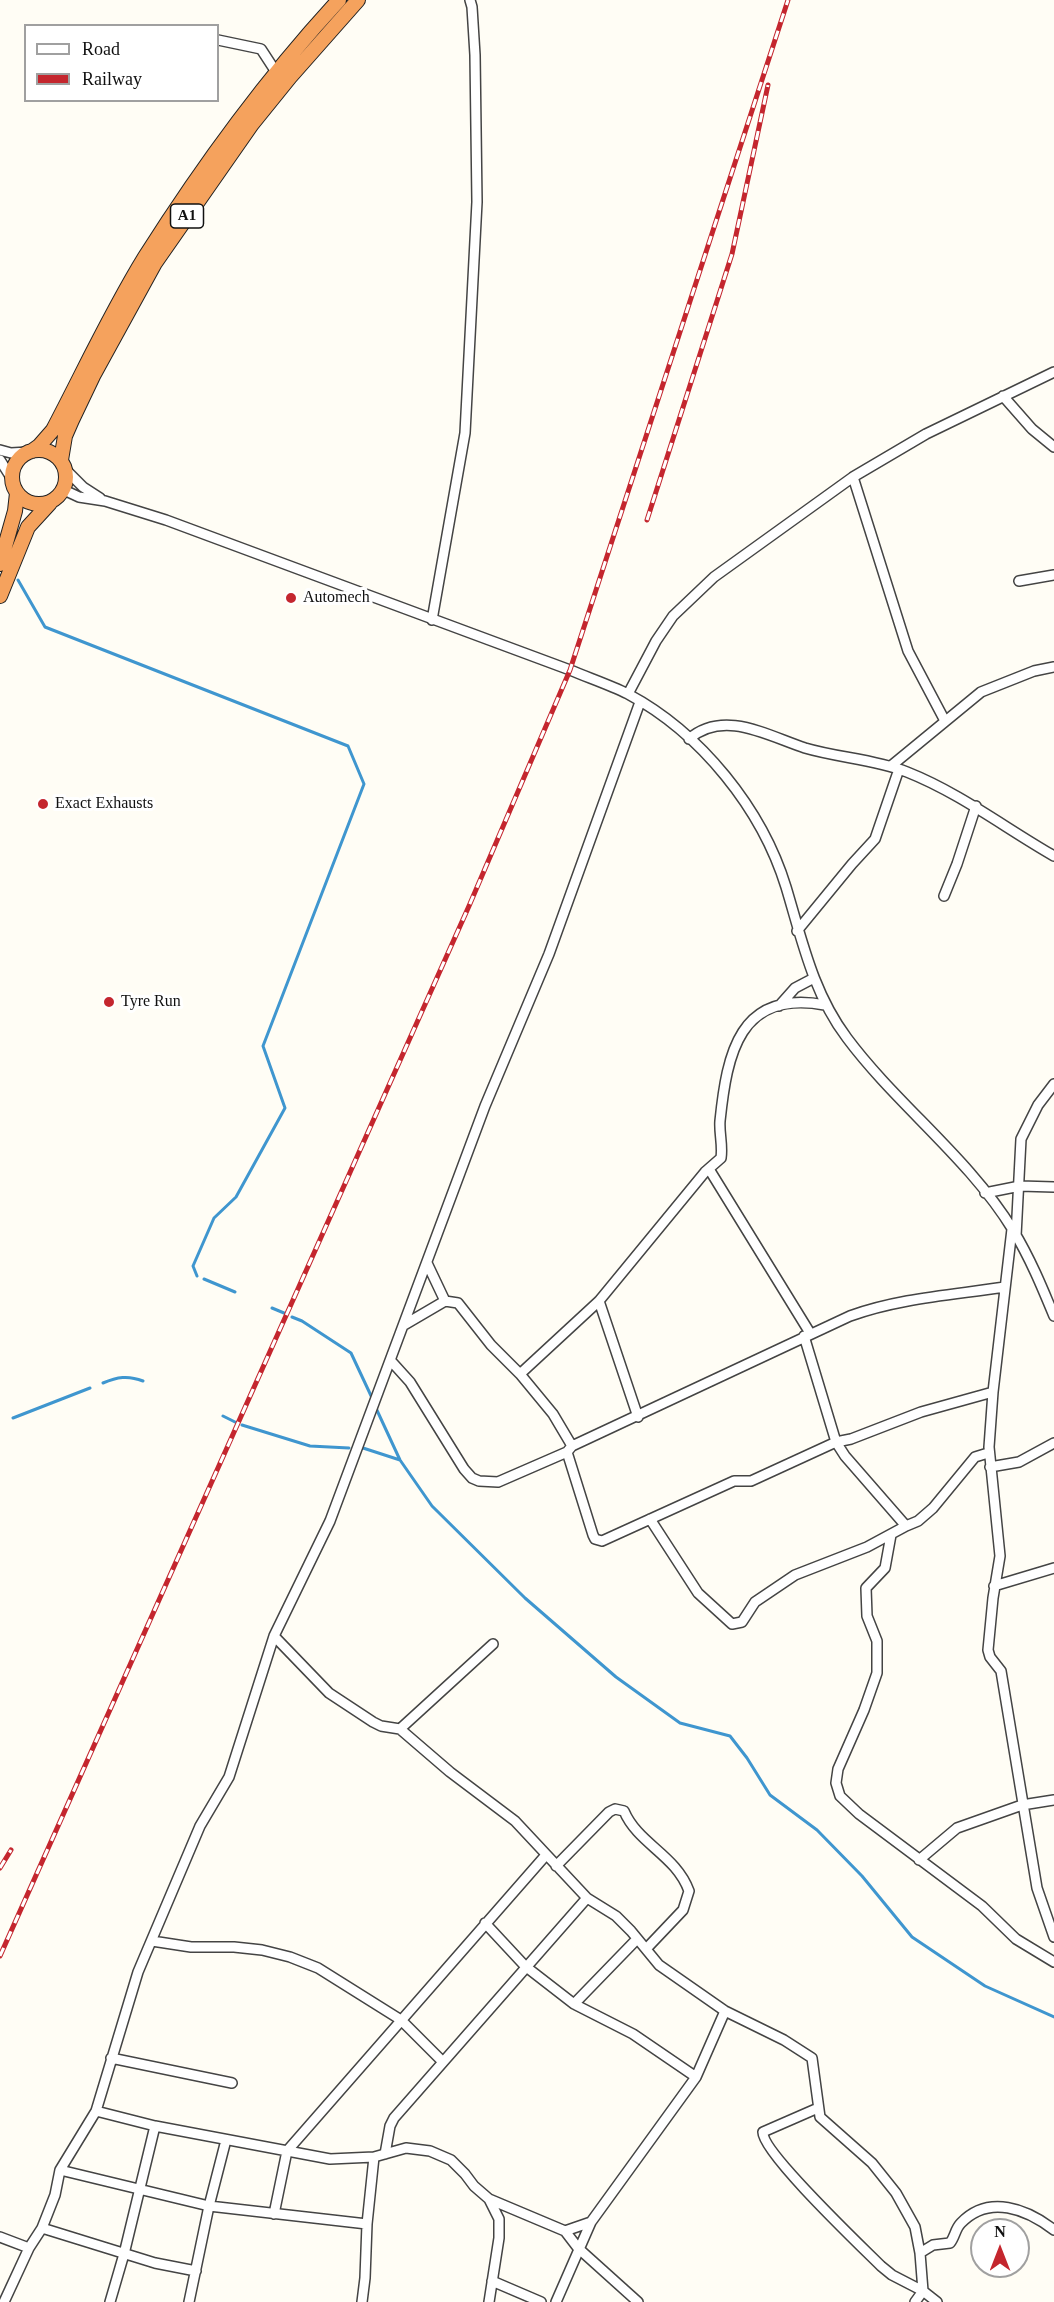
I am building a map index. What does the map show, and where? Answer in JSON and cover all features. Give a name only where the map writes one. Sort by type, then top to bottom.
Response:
[{"type":"highway","name":"A1","points":[[0,564],[15,511],[16,463],[39,446],[53,430],[144,259],[180,204],[276,72],[339,0]]},
{"type":"highway","name":"A1","points":[[64,490],[67,480],[63,464],[65,436],[93,376],[155,263],[252,124],[358,0]]},
{"type":"highway","points":[[30,451],[48,451],[63,464]]},
{"type":"highway","points":[[14,486],[32,504],[51,502]]},
{"type":"highway","points":[[0,596],[28,527],[37,515],[64,490]]},
{"type":"street","points":[[432,620],[465,433],[477,201],[476,55],[470,0]]},
{"type":"street","points":[[219,40],[261,49],[276,72]]},
{"type":"street","points":[[628,694],[656,641],[673,616],[688,599],[714,577],[853,477],[926,434],[1054,372]]},
{"type":"street","points":[[1003,396],[1032,429],[1054,447]]},
{"type":"street","points":[[0,450],[11,453],[30,451]]},
{"type":"street","points":[[0,460],[14,486]]},
{"type":"street","points":[[63,464],[83,487],[105,501]]},
{"type":"street","points":[[853,477],[908,651],[945,721]]},
{"type":"street","points":[[64,490],[79,497],[105,501],[166,520],[432,620],[472,632],[628,694],[689,739],[722,771],[754,816],[777,863],[798,931],[825,1005],[847,1038],[985,1193],[1014,1232],[1039,1277],[1054,1316]]},
{"type":"street","points":[[1019,581],[1054,575]]},
{"type":"street","points":[[798,931],[875,839],[895,768],[945,721],[981,692],[1034,671],[1054,667]]},
{"type":"street","points":[[4,2302],[29,2248],[42,2229],[55,2195],[60,2170],[96,2110],[138,1972],[200,1826],[229,1777],[274,1636],[330,1521],[485,1106],[549,954],[640,702]]},
{"type":"street","points":[[689,739],[708,726],[731,725],[748,728],[805,748],[870,760],[895,768],[976,806],[1054,856]]},
{"type":"street","points":[[944,896],[976,806]]},
{"type":"street","points":[[779,1006],[795,988],[814,978]]},
{"type":"street","points":[[520,1374],[599,1301],[709,1169],[721,1158],[720,1125],[734,1049],[745,1026],[759,1014],[779,1006],[801,1002],[825,1005]]},
{"type":"street","points":[[1054,1084],[1038,1105],[1021,1139],[1018,1165],[1020,1186],[1005,1287],[988,1453],[1000,1556],[994,1586],[988,1650],[990,1657],[1001,1671],[1036,1888],[1054,1937]]},
{"type":"street","points":[[709,1169],[807,1334],[836,1442],[845,1456],[906,1526]]},
{"type":"street","points":[[985,1193],[1020,1186],[1054,1187]]},
{"type":"street","points":[[427,1263],[445,1301]]},
{"type":"street","points":[[391,1361],[410,1382],[464,1470],[472,1478],[487,1483],[498,1482],[638,1417],[807,1334],[875,1307],[1005,1287]]},
{"type":"street","points":[[404,1325],[445,1301],[458,1304],[491,1345],[520,1374],[553,1414],[569,1449],[595,1539],[605,1540],[734,1482],[752,1481],[836,1442],[851,1439],[921,1412],[993,1392]]},
{"type":"street","points":[[599,1301],[638,1417]]},
{"type":"street","points":[[990,1467],[1019,1461],[1054,1443]]},
{"type":"street","points":[[650,1519],[698,1593],[732,1623],[742,1622],[755,1602],[795,1575],[867,1547],[918,1521],[933,1508],[975,1457],[988,1453]]},
{"type":"street","points":[[891,1535],[885,1568],[866,1588],[867,1616],[877,1641],[877,1673],[864,1710],[847,1746],[836,1783],[840,1796],[859,1814],[982,1906],[1016,1939],[1054,1962]]},
{"type":"street","points":[[994,1586],[1054,1568]]},
{"type":"street","points":[[274,1636],[329,1693],[373,1722],[381,1726],[400,1729],[450,1772],[515,1821],[587,1898],[616,1916],[658,1965],[726,2011],[784,2040],[812,2058],[820,2116],[872,2163],[896,2193],[915,2227],[923,2291],[915,2302]]},
{"type":"street","points":[[400,1729],[493,1644]]},
{"type":"street","points":[[919,1860],[957,1828],[1023,1806],[1054,1800]]},
{"type":"street","points":[[556,1866],[609,1812],[615,1809],[624,1811],[631,1825],[678,1869],[689,1891],[683,1910],[646,1949]]},
{"type":"street","points":[[274,2214],[287,2151],[546,1855]]},
{"type":"street","points":[[385,2154],[388,2133],[394,2118],[587,1898]]},
{"type":"street","points":[[485,1923],[525,1966],[574,2004],[633,2034],[696,2077]]},
{"type":"street","points":[[574,2004],[637,1939]]},
{"type":"street","points":[[152,1941],[191,1947],[234,1947],[262,1950],[290,1957],[318,1968],[400,2020],[443,2062]]},
{"type":"street","points":[[556,2302],[591,2222],[696,2077],[726,2011]]},
{"type":"street","points":[[111,2058],[232,2083]]},
{"type":"street","points":[[818,2108],[763,2132],[764,2142],[787,2170],[881,2266],[937,2302]]},
{"type":"street","points":[[96,2110],[155,2126],[330,2159],[374,2157],[406,2148],[430,2151],[451,2160],[489,2199],[565,2231],[578,2248],[638,2302]]},
{"type":"street","points":[[110,2302],[155,2126]]},
{"type":"street","points":[[189,2302],[209,2206],[226,2140]]},
{"type":"street","points":[[362,2302],[374,2157]]},
{"type":"street","points":[[60,2170],[209,2206],[367,2224]]},
{"type":"street","points":[[489,2199],[499,2219],[499,2238],[489,2302]]},
{"type":"street","points":[[920,2253],[933,2245],[950,2243],[958,2225],[974,2213],[986,2208],[998,2206],[1020,2209],[1054,2230]]},
{"type":"street","points":[[565,2231],[591,2222]]},
{"type":"street","points":[[42,2229],[124,2254],[196,2271]]},
{"type":"street","points":[[0,2236],[29,2248]]},
{"type":"street","points":[[492,2281],[541,2302]]},
{"type":"waterway","points":[[18,580],[45,627],[348,746],[364,784],[263,1046],[285,1108],[236,1197],[214,1218],[193,1266],[197,1276]]},
{"type":"waterway","points":[[204,1279],[235,1292]]},
{"type":"waterway","points":[[272,1308],[284,1313]]},
{"type":"waterway","points":[[292,1317],[351,1353],[373,1400]]},
{"type":"waterway","points":[[103,1383],[123,1378],[143,1381]]},
{"type":"waterway","points":[[13,1418],[90,1388]]},
{"type":"waterway","points":[[375,1406],[400,1460],[432,1506],[525,1598],[616,1677],[680,1723],[730,1736],[770,1795],[817,1830],[862,1876],[912,1937],[985,1986],[1054,2017]]},
{"type":"waterway","points":[[223,1416],[237,1423]]},
{"type":"waterway","points":[[242,1425],[310,1446],[349,1448]]},
{"type":"waterway","points":[[363,1448],[400,1460]]},
{"type":"railway","points":[[0,1956],[469,906],[570,670],[788,0]]},
{"type":"railway","points":[[647,520],[732,254],[768,85]]},
{"type":"railway","points":[[0,1868],[11,1850]]},
{"type":"place","name":"Automech","points":[[291,598]]},
{"type":"place","name":"Exact Exhausts","points":[[43,804]]},
{"type":"place","name":"Tyre Run","points":[[109,1002]]}]
